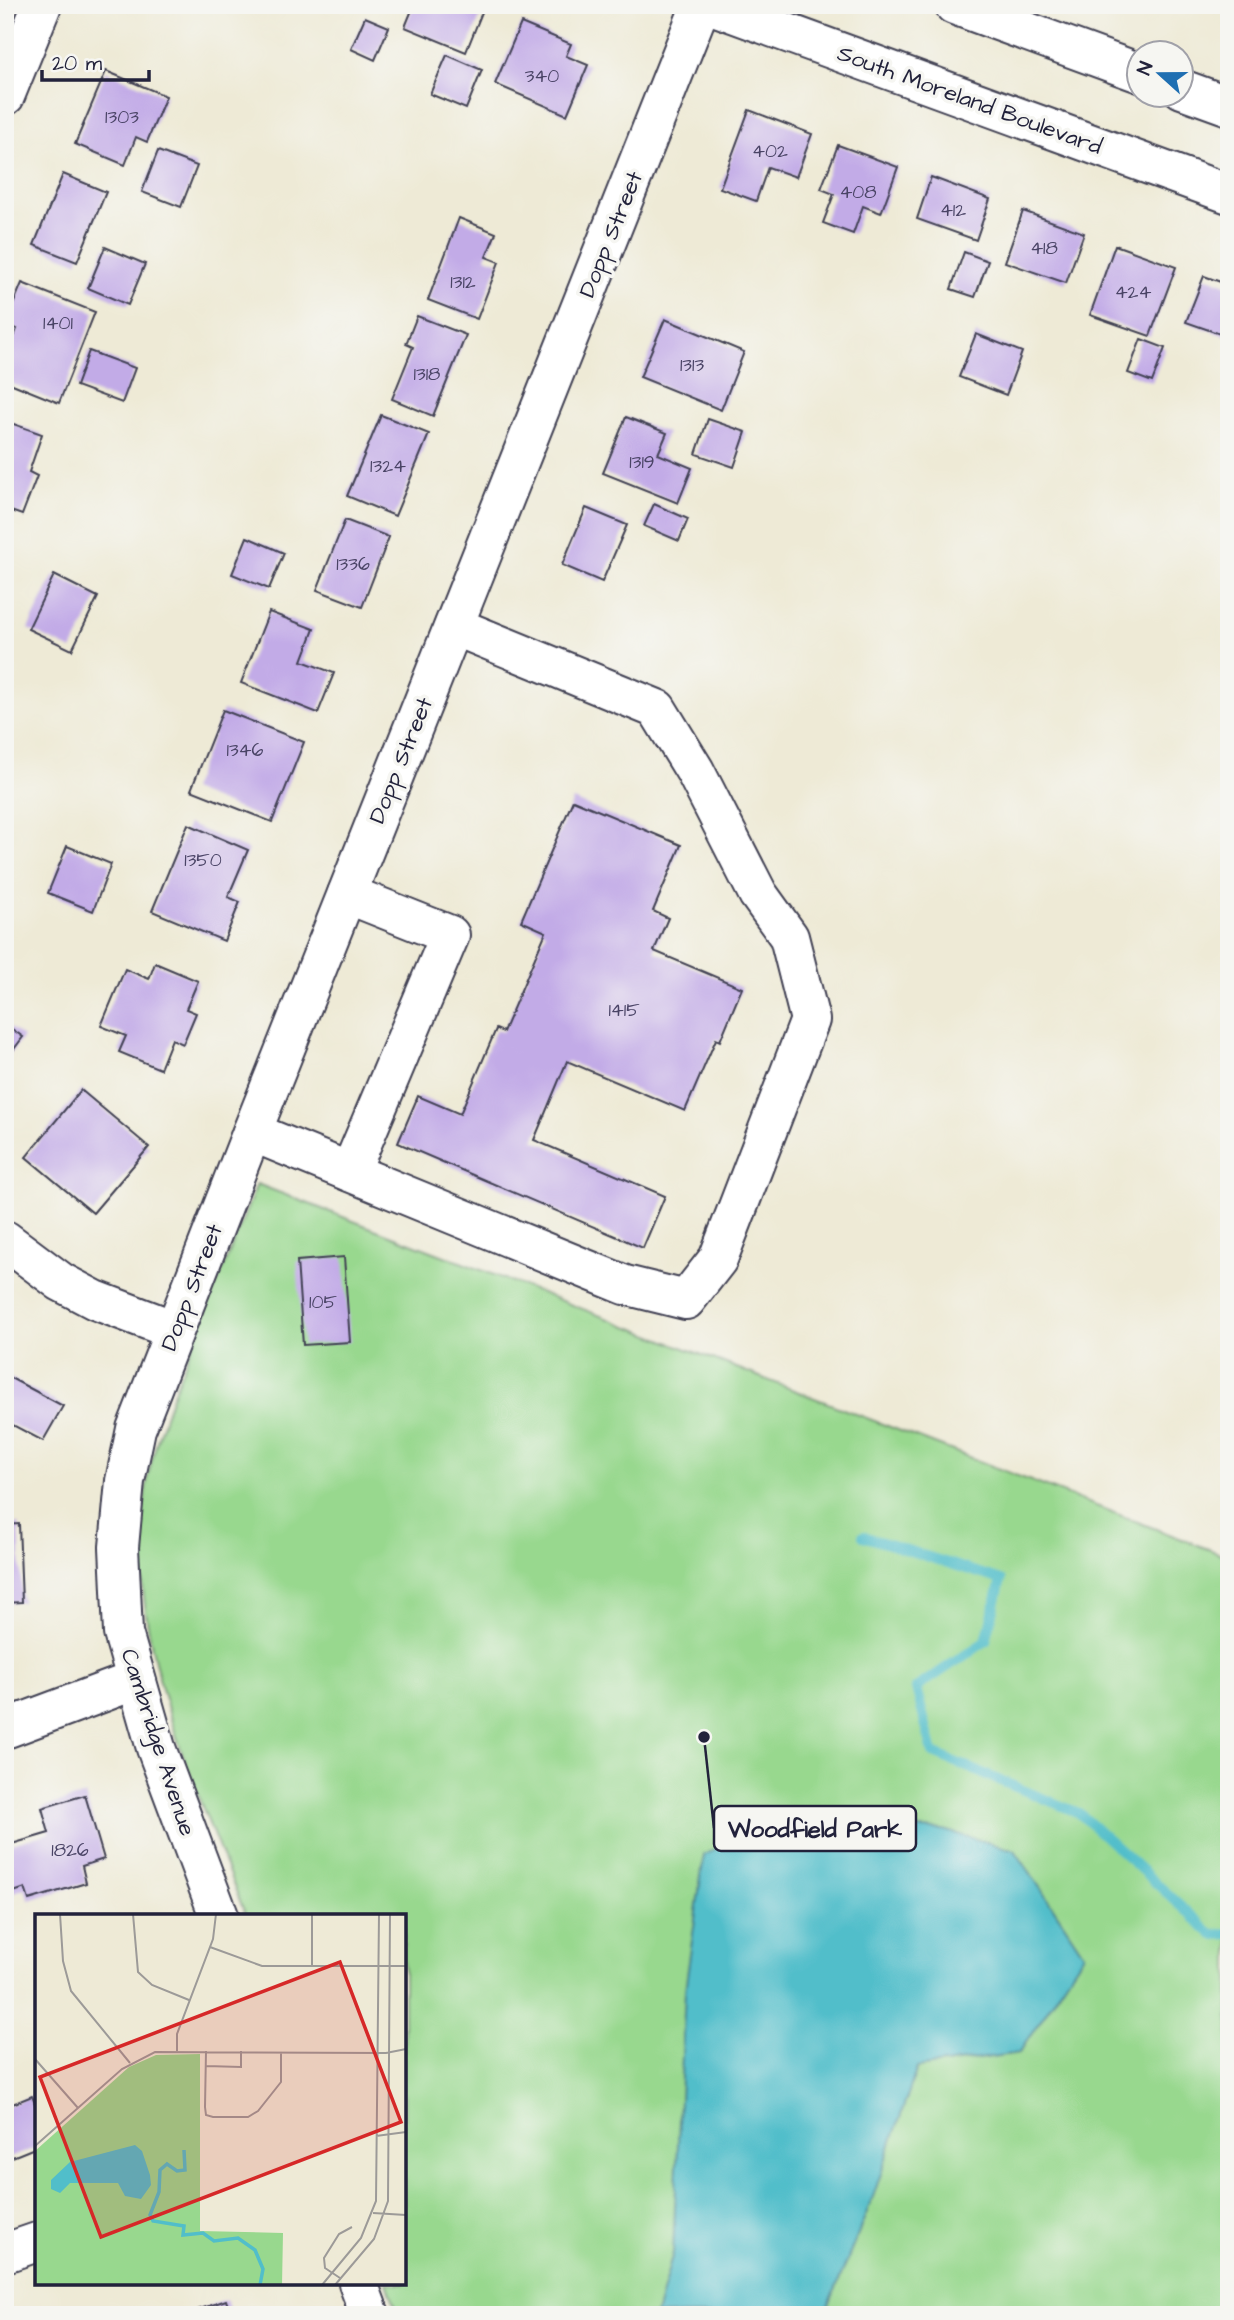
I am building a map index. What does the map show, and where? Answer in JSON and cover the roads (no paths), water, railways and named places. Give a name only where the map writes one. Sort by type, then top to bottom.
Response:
[{"type":"street","points":[[5,96],[41,5]]},
{"type":"street","name":"Dopp Street","points":[[121,1521],[125,1481],[136,1429],[701,5]]},
{"type":"street","name":"South Moreland Boulevard","points":[[711,5],[1229,194]]},
{"type":"street","points":[[954,5],[1126,69]]},
{"type":"street","points":[[1196,94],[1229,106]]},
{"type":"street","points":[[252,1132],[625,1285],[686,1300],[718,1259],[810,1020],[789,937],[758,894],[695,771],[657,709],[454,626]]},
{"type":"street","points":[[347,894],[450,935],[350,1172]]},
{"type":"street","points":[[5,1240],[61,1282],[94,1300],[174,1330]]},
{"type":"street","name":"Cambridge Avenue","points":[[121,1521],[119,1547],[123,1633],[156,1748],[218,1914]]},
{"type":"street","points":[[5,1729],[136,1679]]},
{"type":"street","points":[[5,2253],[35,2243]]},
{"type":"street","points":[[359,2285],[370,2315]]},
{"type":"water","points":[[763,1823],[943,1830],[1015,1850],[1084,1954],[1019,2053],[917,2068],[873,2197],[825,2315],[656,2315],[673,2253],[685,1990],[704,1855]]},
{"type":"waterway","points":[[863,1536],[1001,1580],[986,1641],[916,1688],[933,1753],[1079,1813],[1213,1935],[1229,1934]]},
{"type":"place","name":"Woodfield Park","points":[[704,1737]]}]
